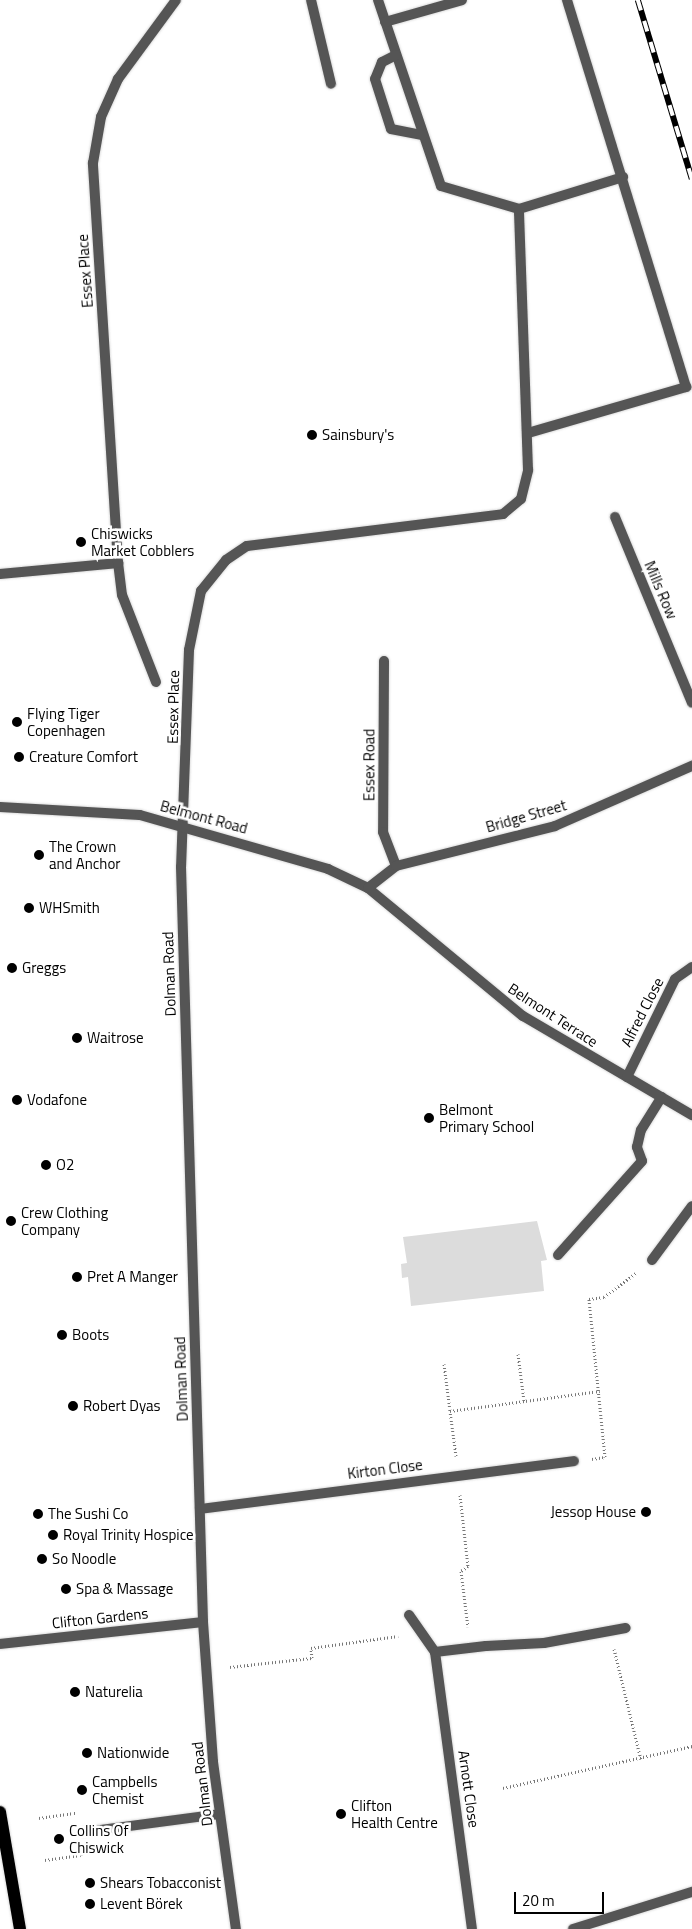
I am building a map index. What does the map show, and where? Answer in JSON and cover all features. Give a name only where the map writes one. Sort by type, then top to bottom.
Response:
[{"type":"main road","points":[[0,1812],[20,1929]]},
{"type":"street","name":"Essex Place","points":[[156,682],[122,595],[118,563],[110,406],[93,163],[101,117],[118,78],[176,0]]},
{"type":"street","points":[[311,0],[331,84]]},
{"type":"street","points":[[378,0],[440,186],[518,208],[623,177]]},
{"type":"street","points":[[385,22],[462,0]]},
{"type":"street","points":[[518,208],[528,433],[686,387],[623,177],[567,0]]},
{"type":"street","points":[[396,55],[382,62],[375,79],[380,96],[391,129],[422,135]]},
{"type":"street","name":"Essex Place","points":[[183,826],[189,650],[201,591],[226,560],[253,545],[503,514],[521,499],[528,484],[528,433]]},
{"type":"street","name":"Mills Row","points":[[615,517],[692,703]]},
{"type":"street","points":[[0,574],[118,563]]},
{"type":"street","name":"Essex Road","points":[[384,661],[383,832],[396,866]]},
{"type":"street","name":"Bridge Street","points":[[368,888],[396,866],[555,826],[692,766]]},
{"type":"street","name":"Belmont Road","points":[[0,806],[140,815],[328,869],[368,888],[388,903]]},
{"type":"street","name":"Dolman Road","points":[[183,826],[203,1622],[220,1814],[236,1929]]},
{"type":"street","name":"Belmont Terrace","points":[[388,903],[523,1016],[692,1115]]},
{"type":"street","name":"Alfred Close","points":[[627,1077],[675,979],[692,967]]},
{"type":"street","points":[[558,1255],[642,1161],[637,1147],[641,1130],[662,1097]]},
{"type":"street","points":[[652,1260],[692,1206]]},
{"type":"street","name":"Kirton Close","points":[[200,1508],[574,1461]]},
{"type":"street","name":"Arnott Close","points":[[409,1615],[435,1652],[472,1929]]},
{"type":"street","name":"Clifton Gardens","points":[[0,1644],[203,1622]]},
{"type":"street","points":[[435,1652],[610,1634],[626,1628]]},
{"type":"street","points":[[85,1832],[220,1814]]},
{"type":"street","points":[[573,1929],[692,1892]]},
{"type":"path","points":[[574,1461],[605,1457],[600,1392],[589,1299],[604,1297],[652,1260]]},
{"type":"path","points":[[518,1354],[524,1401]]},
{"type":"path","points":[[444,1364],[468,1566],[462,1571],[470,1648]]},
{"type":"path","points":[[450,1411],[600,1392]]},
{"type":"path","points":[[230,1667],[312,1658],[311,1648],[421,1633]]},
{"type":"path","points":[[610,1634],[641,1760]]},
{"type":"path","points":[[503,1788],[641,1760],[692,1746]]},
{"type":"shaded area","points":[[537,1221],[547,1260],[541,1261],[544,1291],[411,1306],[408,1277],[402,1278],[401,1264],[407,1263],[403,1237]]},
{"type":"railway","points":[[638,0],[692,179]]},
{"type":"place","name":"Sainsbury's","points":[[312,435]]},
{"type":"place","name":"Chiswicks Market Cobblers","points":[[81,542]]},
{"type":"place","name":"Flying Tiger Copenhagen","points":[[17,722]]},
{"type":"place","name":"Creature Comfort","points":[[19,757]]},
{"type":"place","name":"The Crown and Anchor","points":[[39,855]]},
{"type":"place","name":"WHSmith","points":[[29,908]]},
{"type":"place","name":"Greggs","points":[[12,968]]},
{"type":"place","name":"Waitrose","points":[[77,1038]]},
{"type":"place","name":"Vodafone","points":[[17,1100]]},
{"type":"place","name":"Belmont Primary School","points":[[429,1118]]},
{"type":"place","name":"O2","points":[[46,1165]]},
{"type":"place","name":"Crew Clothing Company","points":[[11,1221]]},
{"type":"place","name":"Pret A Manger","points":[[77,1277]]},
{"type":"place","name":"Boots","points":[[62,1335]]},
{"type":"place","name":"Robert Dyas","points":[[73,1406]]},
{"type":"place","name":"Jessop House","points":[[646,1512]]},
{"type":"place","name":"The Sushi Co","points":[[38,1514]]},
{"type":"place","name":"Royal Trinity Hospice","points":[[53,1535]]},
{"type":"place","name":"So Noodle","points":[[42,1559]]},
{"type":"place","name":"Spa & Massage","points":[[66,1589]]},
{"type":"place","name":"Naturelia","points":[[75,1692]]},
{"type":"place","name":"Nationwide","points":[[87,1753]]},
{"type":"place","name":"Campbells Chemist","points":[[82,1790]]},
{"type":"place","name":"Clifton Health Centre","points":[[341,1814]]},
{"type":"place","name":"Collins Of Chiswick","points":[[59,1839]]},
{"type":"place","name":"Shears Tobacconist","points":[[90,1883]]},
{"type":"place","name":"Levent Börek","points":[[90,1904]]}]
